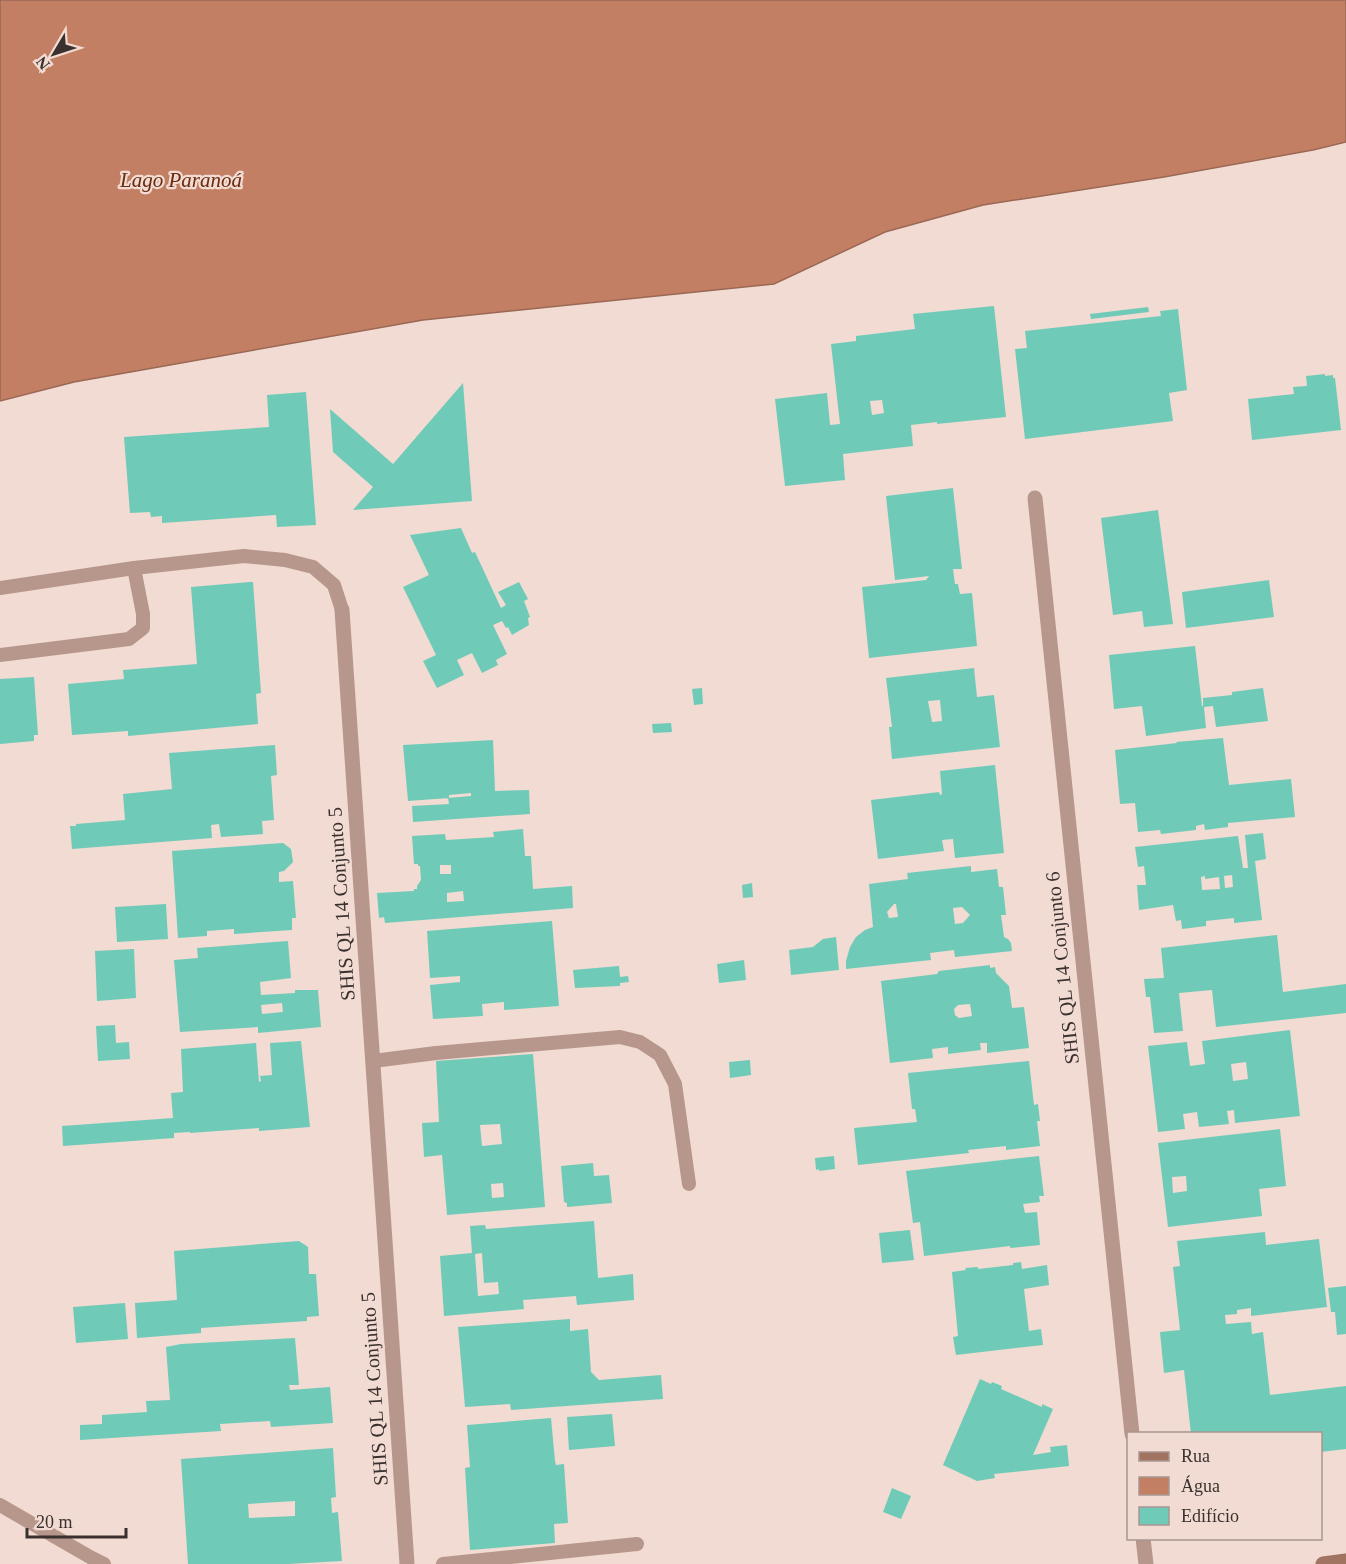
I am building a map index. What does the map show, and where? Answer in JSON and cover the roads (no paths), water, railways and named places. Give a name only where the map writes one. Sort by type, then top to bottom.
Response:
[{"type":"street","name":"SHIS QL 14 Conjunto 6","points":[[1035,498],[1132,1432]]},
{"type":"street","name":"SHIS QL 14 Conjunto 5","points":[[342,610],[407,1564]]},
{"type":"street","points":[[1143,1540],[1146,1564]]},
{"type":"street","points":[[1323,1564],[1346,1561]]},
{"type":"lane","name":"SHIS QL 14 Conjunto 5","points":[[0,588],[134,568],[244,556],[285,560],[313,567],[334,585],[342,610]]},
{"type":"lane","points":[[0,655],[129,639],[143,628],[143,614],[134,568]]},
{"type":"lane","points":[[373,1062],[436,1053],[620,1037],[640,1042],[660,1055],[675,1084],[689,1184]]},
{"type":"lane","points":[[0,1505],[104,1564]]},
{"type":"lane","points":[[443,1564],[637,1544]]},
{"type":"water","name":"Lago Paranoá","points":[[0,0],[1346,0],[1346,142],[1164,177],[983,205],[885,232],[774,284],[423,320],[74,382],[0,401]]}]
